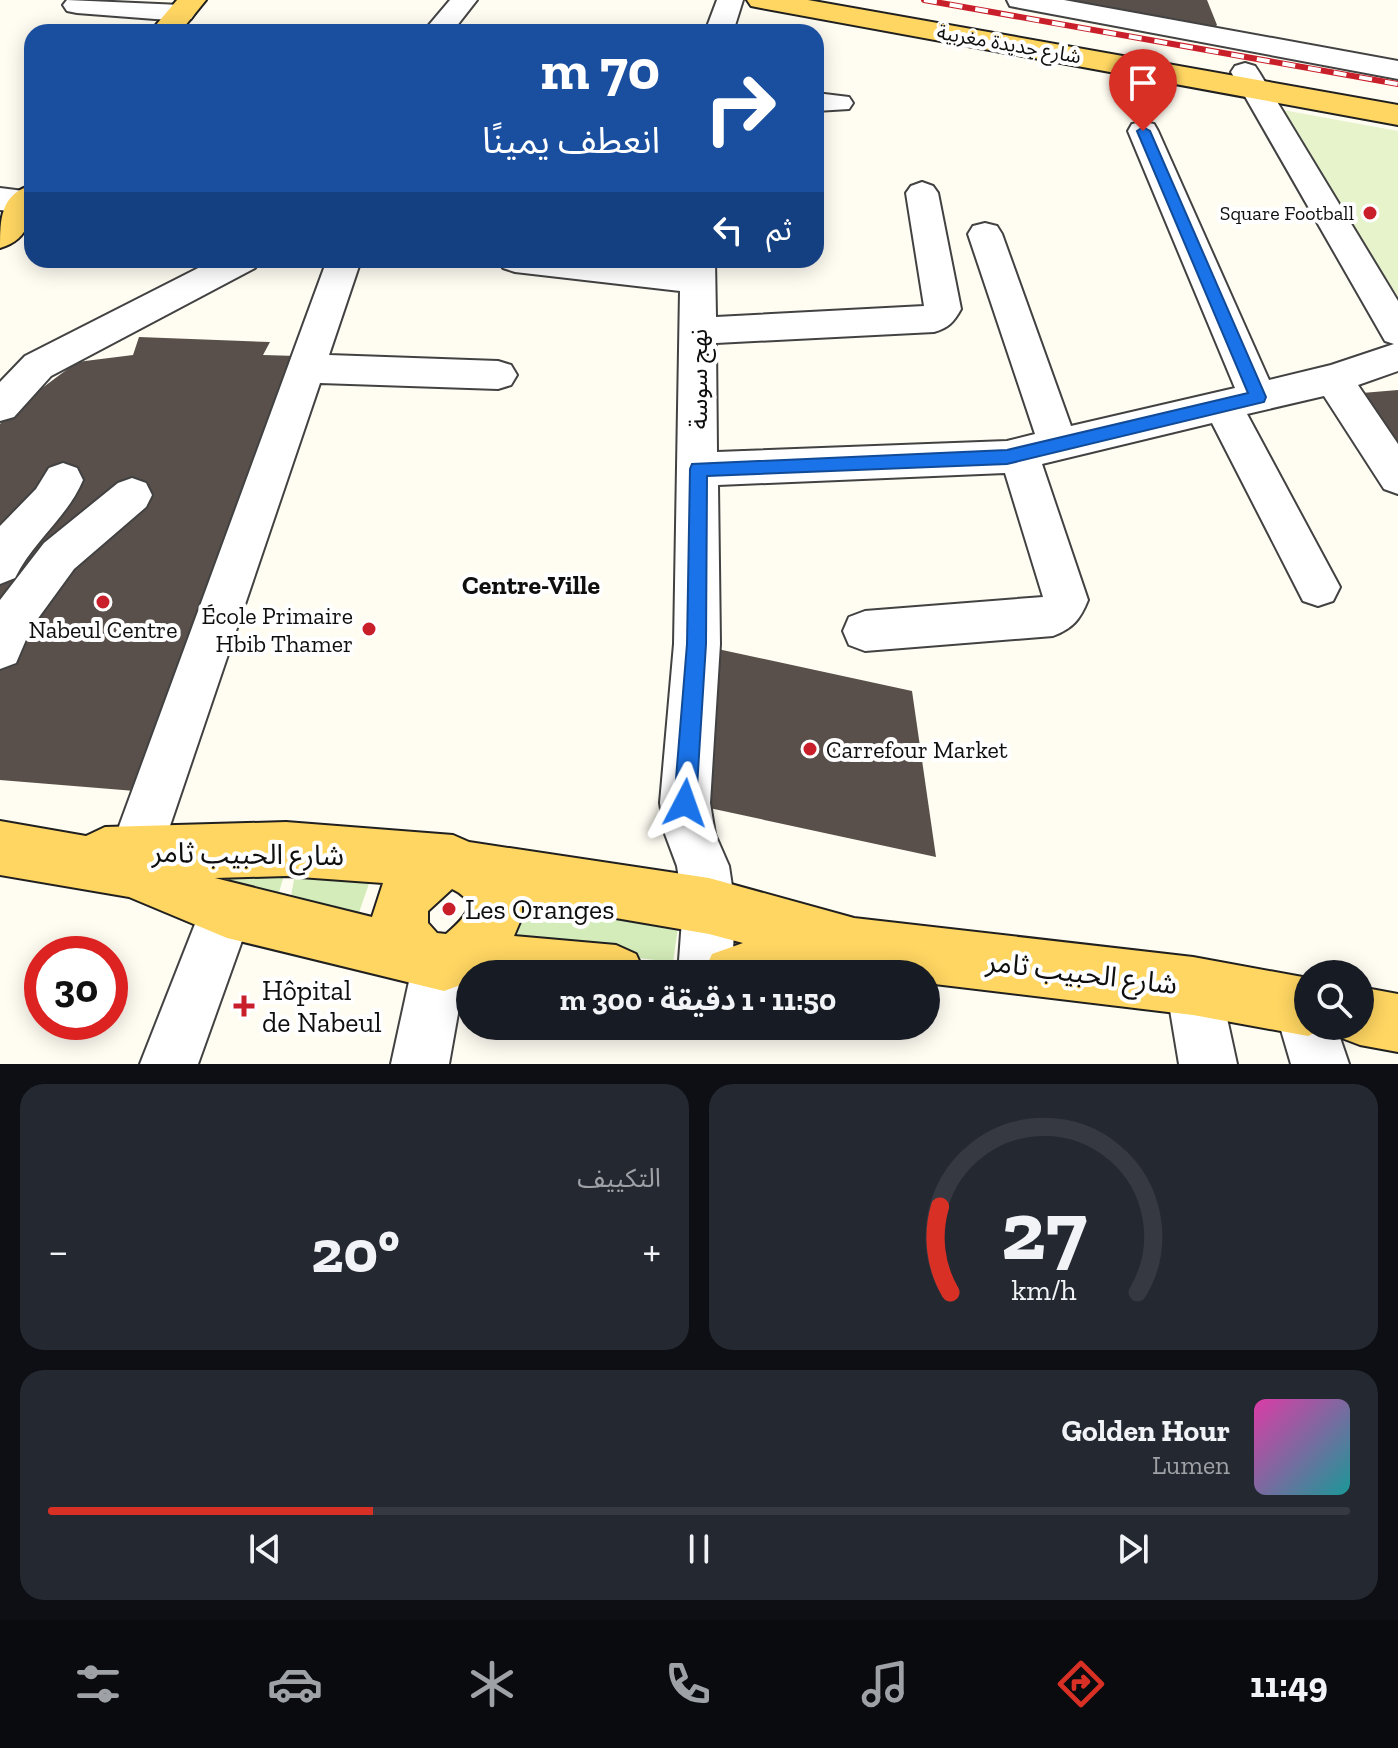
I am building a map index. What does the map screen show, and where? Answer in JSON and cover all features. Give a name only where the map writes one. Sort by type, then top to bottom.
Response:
[{"type":"main road","name":"شارع جديدة مغربية","points":[[761,0],[1250,80],[1398,99]]},
{"type":"main road","name":"شارع جديدة مغربية","points":[[853,0],[1250,80],[1398,115]]},
{"type":"main road","points":[[0,236],[23,200]]},
{"type":"main road","name":"شارع الحبيب ثامر","points":[[21,852],[132,862],[286,849],[463,865],[709,906],[854,946],[1193,986],[1294,1004]]},
{"type":"main road","name":"شارع الحبيب ثامر","points":[[132,862],[227,910],[456,960]]},
{"type":"main road","points":[[463,865],[488,879],[496,907],[492,925],[479,946],[440,959],[402,935],[401,910],[410,888],[429,870],[463,865]]},
{"type":"main road","name":"شارع الحبيب ثامر","points":[[793,960],[854,946]]},
{"type":"main road","points":[[1374,1019],[1398,1023]]},
{"type":"street","points":[[444,24],[464,0]]},
{"type":"street","points":[[722,24],[730,0]]},
{"type":"street","points":[[1020,0],[1398,70]]},
{"type":"street","points":[[77,5],[174,22]]},
{"type":"street","points":[[1223,13],[1235,39]]},
{"type":"street","points":[[1250,80],[1398,332]]},
{"type":"street","points":[[1143,131],[1240,401],[1318,587]]},
{"type":"street","points":[[698,331],[934,319],[943,309],[922,193]]},
{"type":"street","points":[[865,631],[1053,616],[1066,600],[1038,450],[985,234]]},
{"type":"street","points":[[0,406],[38,366],[228,268]]},
{"type":"street","points":[[132,862],[341,268]]},
{"type":"street","points":[[648,268],[698,271]]},
{"type":"street","name":"نهج سوسة","points":[[698,271],[697,644],[685,803],[690,834],[703,866],[709,906],[706,960]]},
{"type":"street","points":[[698,469],[1038,450],[1333,379],[1398,357]]},
{"type":"street","points":[[306,368],[498,375]]},
{"type":"street","points":[[1333,379],[1398,477]]},
{"type":"street","points":[[0,565],[3,554],[30,519],[51,501],[63,480]]},
{"type":"street","points":[[5,626],[59,556],[132,495]]},
{"type":"street","points":[[169,1064],[227,910]]},
{"type":"street","points":[[420,1064],[440,959]]},
{"type":"street","points":[[1193,986],[1208,1064]]},
{"type":"street","points":[[1314,1040],[1320,1064]]},
{"type":"green space","name":"Square Football","points":[[1272,108],[1398,131],[1398,296]]},
{"type":"green space","points":[[232,870],[285,872],[275,906],[222,893]]},
{"type":"green space","points":[[295,874],[371,878],[356,921],[289,907]]},
{"type":"green space","points":[[527,901],[678,928],[673,960],[515,944]]},
{"type":"building","points":[[1060,0],[1207,0],[1217,25],[1214,28]]},
{"type":"building","name":"Nabeul Centre","points":[[139,337],[270,342],[263,355],[297,356],[135,791],[0,780],[0,424],[10,412],[77,362],[133,355]]},
{"type":"building","points":[[1398,390],[1398,448],[1362,393]]},
{"type":"building","name":"Carrefour Market","points":[[699,645],[912,691],[936,857],[700,806]]},
{"type":"railway","points":[[924,0],[1398,84]]},
{"type":"place","name":"Square Football","points":[[1370,213]]},
{"type":"place","name":"Nabeul Centre","points":[[103,602]]},
{"type":"place","name":"École Primaire Hbib Thamer","points":[[369,629]]},
{"type":"place","name":"Carrefour Market","points":[[810,749]]},
{"type":"place","name":"Les Oranges","points":[[449,909]]},
{"type":"place","name":"Hôpital de Nabeul","points":[[244,1006]]},
{"type":"district","name":"Centre-Ville","points":[[531,585]]},
{"type":"route","points":[[685,803],[697,644],[698,469],[1007,457],[1258,397],[1143,131]]}]
